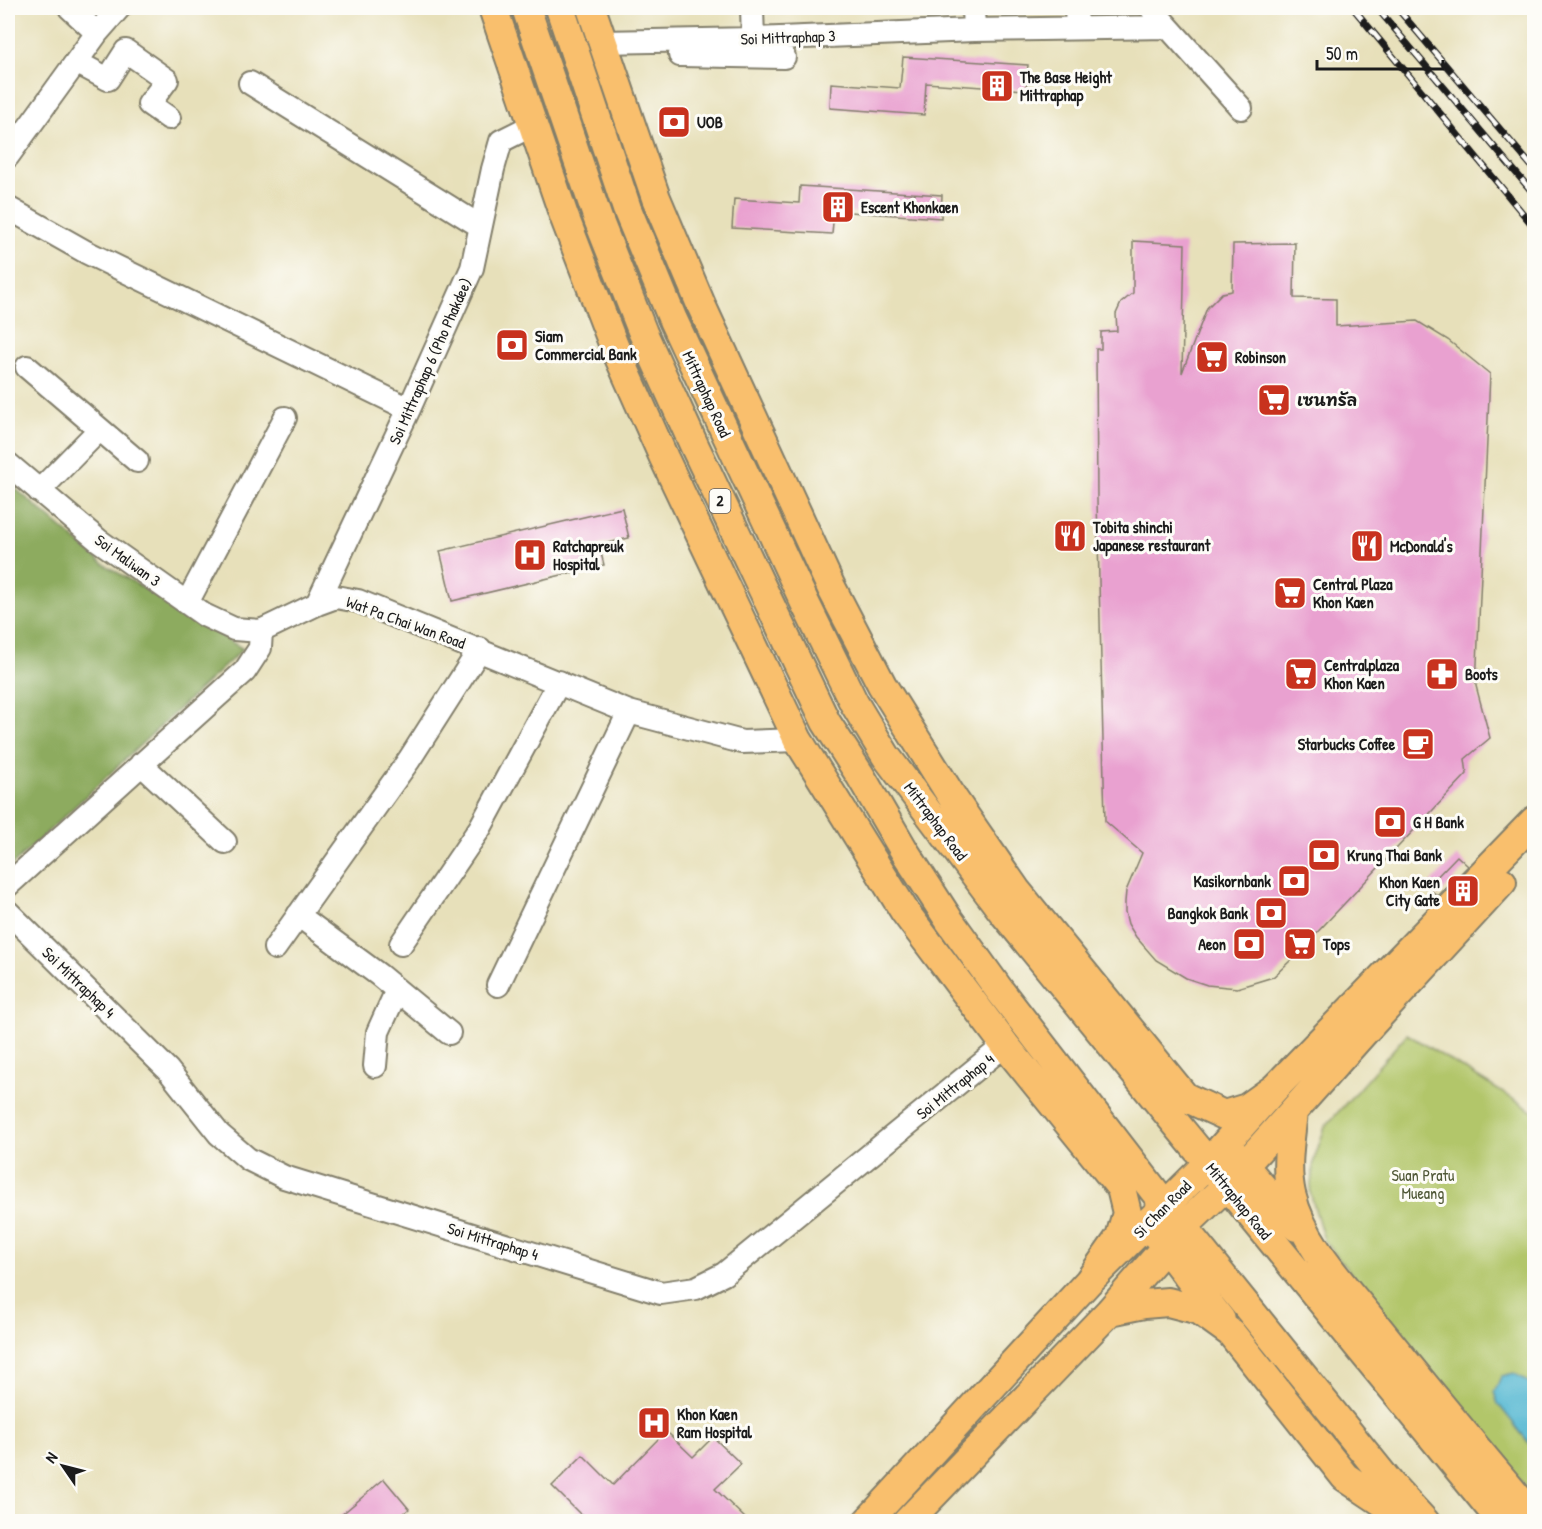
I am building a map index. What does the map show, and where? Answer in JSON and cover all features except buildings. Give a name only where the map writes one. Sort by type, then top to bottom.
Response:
[{"type":"main road","name":"2","points":[[493,8],[564,216],[614,346],[659,447],[798,740]]},
{"type":"main road","name":"Mittraphap Road","points":[[526,8],[598,219],[643,333],[826,722],[911,862],[1000,991],[1027,1023],[1156,1214],[1425,1521]]},
{"type":"main road","name":"Mittraphap Road","points":[[560,8],[627,209],[673,320],[751,491],[854,703],[886,756],[1003,912],[1217,1153],[1493,1511]]},
{"type":"main road","name":"Mittraphap Road","points":[[591,8],[656,198],[702,307],[827,577],[894,706],[954,800],[1016,890],[1061,944]]},
{"type":"main road","points":[[642,245],[656,198]]},
{"type":"main road","points":[[564,216],[613,258]]},
{"type":"main road","points":[[798,740],[905,912],[1005,1045],[1121,1188],[1156,1214]]},
{"type":"main road","name":"Si Chan Road","points":[[867,1521],[1089,1281],[1217,1153],[1275,1088],[1534,821]]},
{"type":"main road","name":"Si Chan Road","points":[[907,1521],[1110,1311],[1175,1237],[1235,1176],[1534,848]]},
{"type":"main road","points":[[970,868],[1061,944],[1185,1096],[1217,1153]]},
{"type":"main road","points":[[905,912],[1000,991]]},
{"type":"main road","points":[[1185,1096],[1224,1115],[1248,1108],[1275,1088]]},
{"type":"main road","points":[[1293,1112],[1288,1177],[1294,1202],[1310,1242]]},
{"type":"main road","points":[[1235,1176],[1310,1242],[1447,1414],[1534,1517]]},
{"type":"main road","points":[[1089,1281],[1120,1237],[1127,1213],[1121,1188]]},
{"type":"main road","points":[[1175,1237],[1231,1333],[1382,1521]]},
{"type":"main road","points":[[1110,1311],[1168,1302],[1199,1310],[1231,1333]]},
{"type":"main road","points":[[1447,1414],[1493,1511]]},
{"type":"main road","points":[[1345,1477],[1412,1521]]},
{"type":"street","points":[[70,8],[97,33]]},
{"type":"street","points":[[8,156],[97,33],[119,8]]},
{"type":"street","points":[[752,8],[753,39]]},
{"type":"street","points":[[1151,8],[1241,108]]},
{"type":"street","name":"Soi Mittraphap 3","points":[[604,48],[753,39],[974,19],[1076,18],[1168,27]]},
{"type":"street","points":[[604,48],[784,57]]},
{"type":"street","points":[[76,62],[108,79],[126,51],[167,80],[149,104],[169,118]]},
{"type":"street","points":[[250,83],[480,226]]},
{"type":"street","name":"Soi Mittraphap 6 (Pho Phakdee)","points":[[317,604],[409,409],[472,268],[501,141],[533,125]]},
{"type":"street","points":[[8,208],[86,252],[409,409]]},
{"type":"street","points":[[27,367],[137,461]]},
{"type":"street","points":[[188,603],[285,418]]},
{"type":"street","points":[[39,491],[99,430]]},
{"type":"street","name":"Soi Maliwan 3","points":[[8,464],[98,540],[204,615],[234,629],[261,631]]},
{"type":"street","name":"Wat Pa Chai Wan Road","points":[[261,631],[336,597],[358,601],[480,649],[629,712],[742,742],[798,740]]},
{"type":"street","points":[[8,885],[245,671],[261,648],[261,631]]},
{"type":"street","points":[[275,948],[409,760],[480,649]]},
{"type":"street","points":[[401,944],[480,828],[559,682]]},
{"type":"street","points":[[498,985],[629,712]]},
{"type":"street","points":[[141,764],[225,842]]},
{"type":"street","name":"Soi Mittraphap 4","points":[[8,912],[168,1070],[219,1134],[248,1159],[284,1177],[661,1293],[696,1288],[724,1274],[1005,1045]]},
{"type":"street","points":[[298,915],[397,990],[449,1033]]},
{"type":"street","points":[[375,1066],[378,1032],[397,990]]},
{"type":"green space","points":[[8,482],[102,563],[243,649],[8,869]]},
{"type":"green space","name":"Suan Pratu Mueang","points":[[1407,1034],[1534,1112],[1534,1393],[1530,1384],[1516,1427],[1534,1449],[1534,1498],[1324,1240],[1310,1192],[1314,1160],[1325,1127]]},
{"type":"water","points":[[1514,1373],[1530,1384],[1534,1393],[1534,1449],[1498,1404],[1494,1392],[1502,1376]]},
{"type":"railway","points":[[1353,8],[1534,227]]},
{"type":"railway","points":[[1377,8],[1534,194]]},
{"type":"railway","points":[[1397,8],[1534,169]]},
{"type":"place","name":"The Base Height Mittraphap","points":[[997,86]]},
{"type":"place","name":"UOB","points":[[674,122]]},
{"type":"place","name":"Escent Khonkaen","points":[[838,207]]},
{"type":"place","name":"Siam Commercial Bank","points":[[512,345]]},
{"type":"place","name":"Robinson","points":[[1212,357]]},
{"type":"place","name":"เซนทรัล","points":[[1274,400]]},
{"type":"place","name":"Tobita shinchi Japanese restaurant","points":[[1070,536]]},
{"type":"place","name":"McDonald's","points":[[1367,546]]},
{"type":"place","name":"Ratchapreuk Hospital","points":[[530,555]]},
{"type":"place","name":"Central Plaza Khon Kaen","points":[[1290,593]]},
{"type":"place","name":"Centralplaza Khon Kaen","points":[[1301,674]]},
{"type":"place","name":"Boots","points":[[1442,674]]},
{"type":"place","name":"Starbucks Coffee","points":[[1418,744]]},
{"type":"place","name":"G H Bank","points":[[1390,822]]},
{"type":"place","name":"Krung Thai Bank","points":[[1324,855]]},
{"type":"place","name":"Kasikornbank","points":[[1294,881]]},
{"type":"place","name":"Khon Kaen City Gate","points":[[1463,891]]},
{"type":"place","name":"Bangkok Bank","points":[[1271,913]]},
{"type":"place","name":"Aeon","points":[[1249,944]]},
{"type":"place","name":"Tops","points":[[1300,944]]},
{"type":"place","name":"Khon Kaen Ram Hospital","points":[[654,1423]]}]
